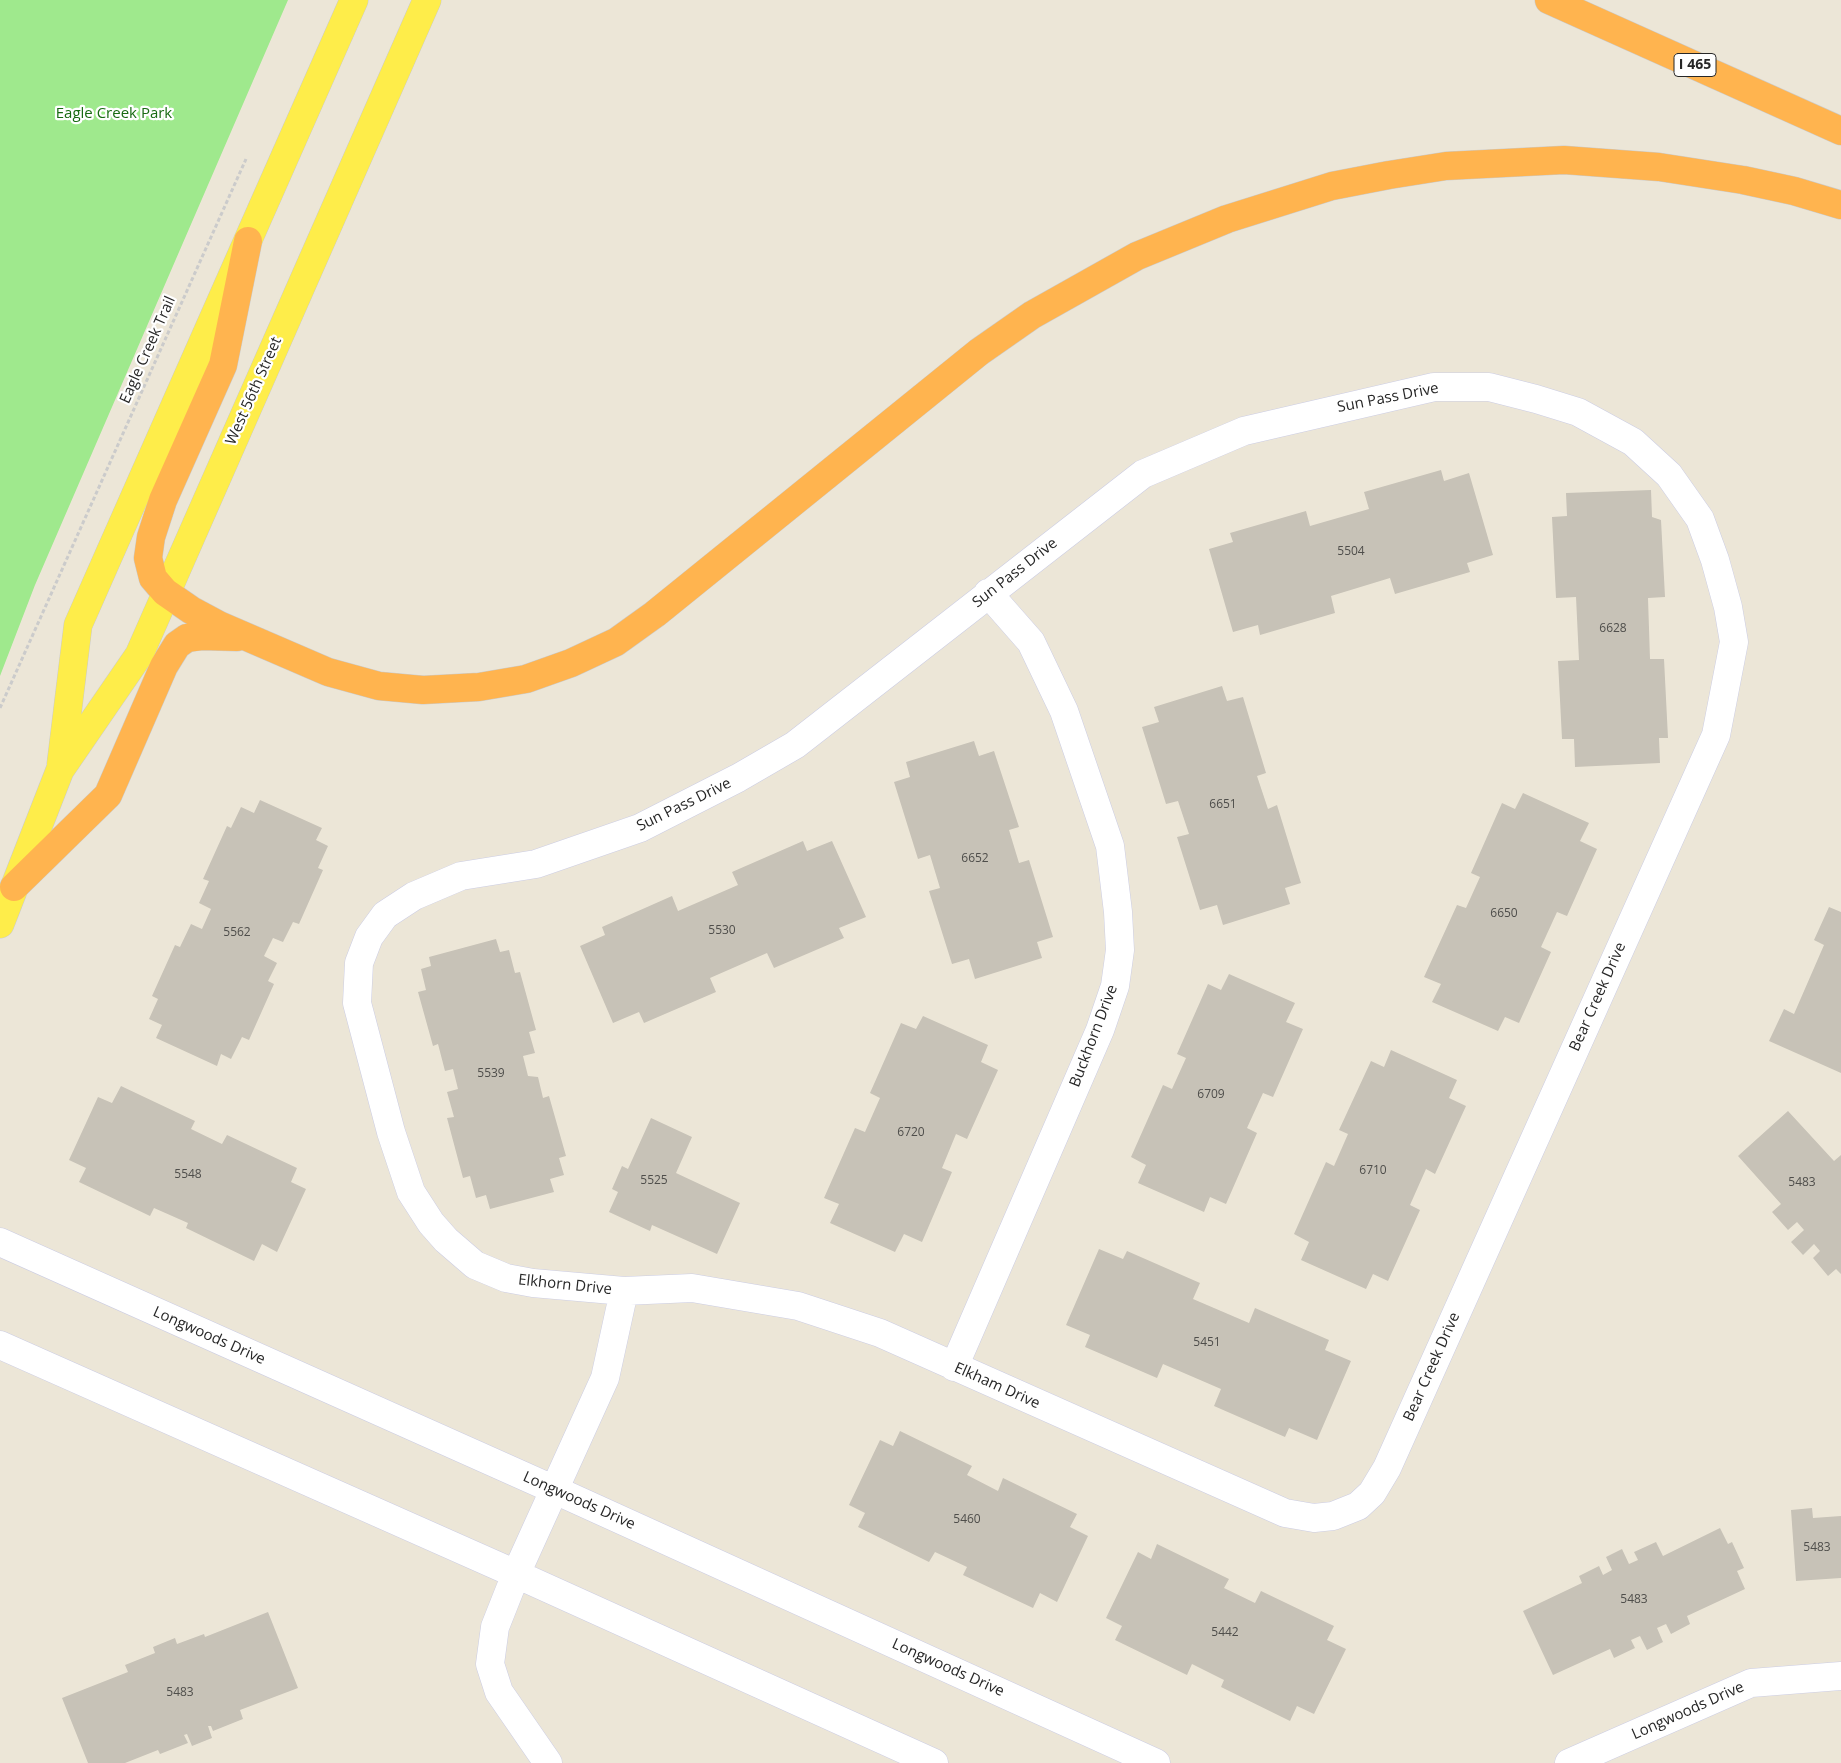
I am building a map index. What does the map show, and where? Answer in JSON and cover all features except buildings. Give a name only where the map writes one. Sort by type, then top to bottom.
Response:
[{"type":"highway","name":"I 465","points":[[1549,0],[1841,131]]},
{"type":"highway","points":[[248,241],[223,366],[162,500],[150,537],[148,558],[153,578],[165,592],[191,610],[247,637],[328,672],[379,686],[401,689],[479,687],[526,679],[571,663],[616,642],[655,614],[979,352],[1032,315],[1137,256],[1227,219],[1332,186],[1389,175],[1446,166],[1564,160],[1659,167],[1743,180],[1841,204]]},
{"type":"highway","points":[[14,887],[108,795],[164,666],[177,645],[187,638],[194,637],[247,637]]},
{"type":"main road","name":"West 56th Street","points":[[60,770],[78,625],[354,0]]},
{"type":"main road","name":"West 56th Street","points":[[0,924],[60,770],[139,655],[165,592],[427,0]]},
{"type":"street","name":"Sun Pass Drive","points":[[385,915],[414,896],[461,876],[536,864],[640,828],[738,778],[794,745],[1143,474],[1244,431],[1434,387],[1489,387],[1578,412],[1633,442],[1669,475]]},
{"type":"street","name":"Bear Creek Drive","points":[[1358,1506],[1372,1493],[1387,1468],[1716,735],[1734,642],[1728,607],[1716,560],[1700,519],[1669,475]]},
{"type":"street","name":"Buckhorn Drive","points":[[954,1367],[1100,1030],[1115,986],[1120,950],[1118,912],[1110,846],[1064,711],[1031,642],[988,593]]},
{"type":"street","name":"Elkhorn Drive","points":[[385,915],[369,936],[359,962],[357,1003],[391,1132],[411,1192],[431,1223],[446,1240],[475,1265],[506,1278],[533,1283],[624,1291],[605,1378],[516,1574],[495,1627],[490,1664],[499,1692],[548,1763]]},
{"type":"street","name":"Longwoods Drive","points":[[0,1242],[555,1490],[1156,1763]]},
{"type":"street","name":"Elkham Drive","points":[[624,1291],[692,1288],[798,1306],[880,1333],[1285,1513],[1314,1518],[1332,1516],[1358,1506]]},
{"type":"street","points":[[0,1345],[516,1574],[934,1763]]},
{"type":"street","name":"Longwoods Drive","points":[[1569,1763],[1751,1684],[1841,1676]]},
{"type":"path","name":"Eagle Creek Trail","points":[[0,708],[248,154]]},
{"type":"green space","name":"Eagle Creek Park","points":[[0,0],[288,0],[35,585],[0,676]]}]
